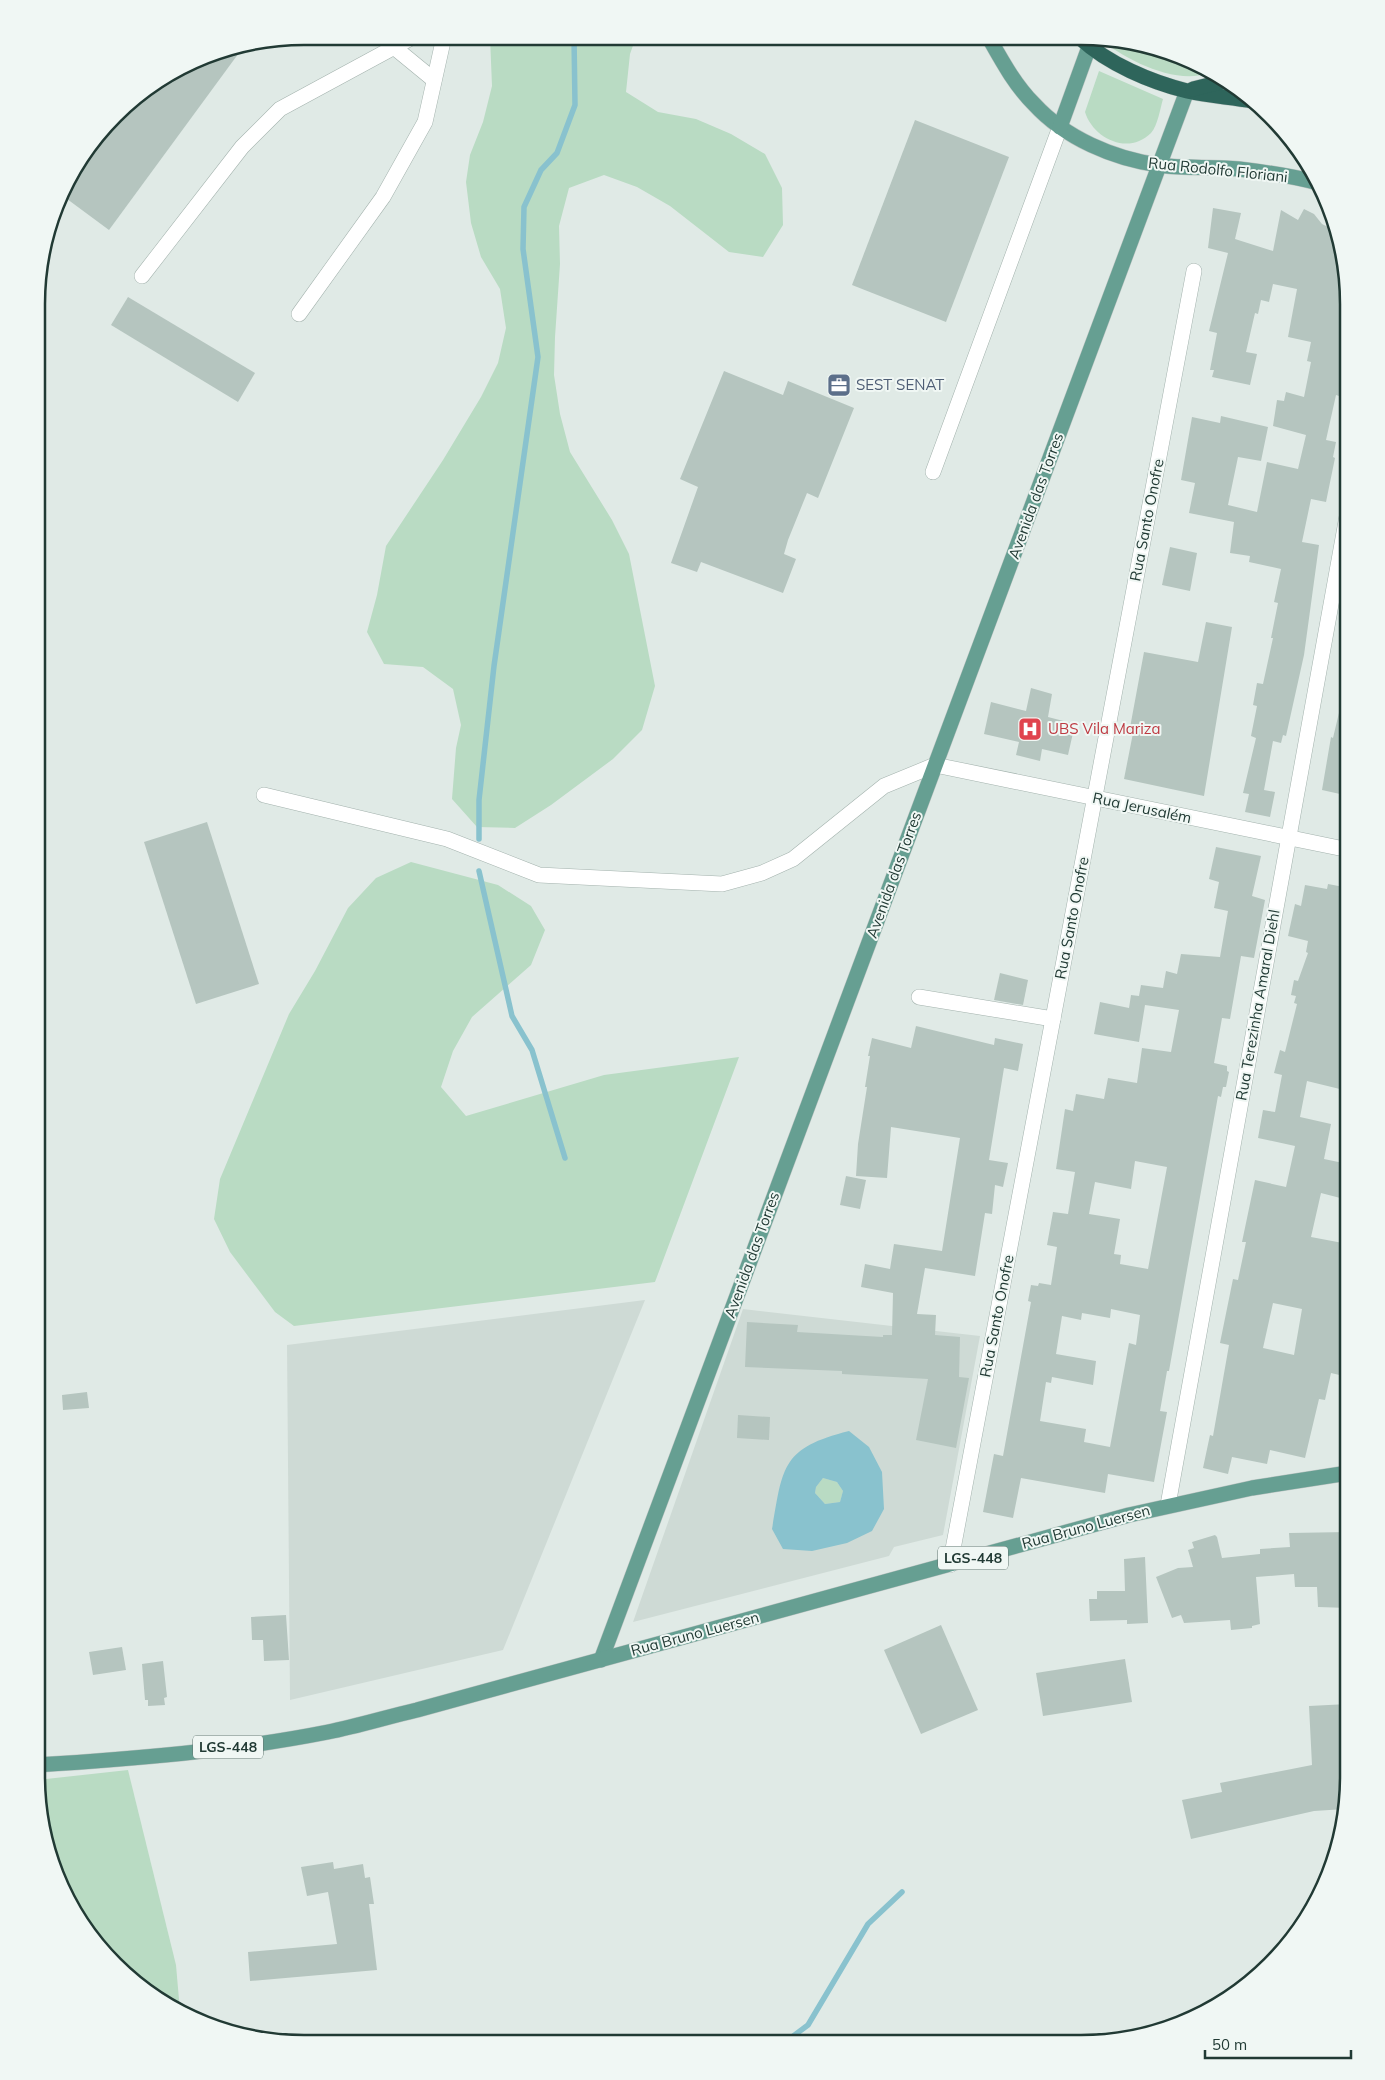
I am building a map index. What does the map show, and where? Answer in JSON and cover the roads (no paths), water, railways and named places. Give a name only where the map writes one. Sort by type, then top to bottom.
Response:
[{"type":"highway","points":[[1093,46],[1129,68],[1187,91],[1237,98]]},
{"type":"highway","points":[[1187,91],[1216,83]]},
{"type":"main road","name":"Rua Rodolfo Floriani","points":[[993,45],[1012,77],[1034,105],[1060,128],[1100,149],[1125,158],[1159,165],[1239,169],[1309,181]]},
{"type":"main road","points":[[1060,128],[1084,45]]},
{"type":"main road","name":"Avenida das Torres","points":[[601,1660],[1187,91]]},
{"type":"main road","name":"Rua Bruno Luersen","points":[[45,1764],[170,1754],[239,1746],[328,1732],[417,1710],[1168,1505],[1252,1488],[1340,1474]]},
{"type":"street","points":[[142,276],[242,146],[280,108],[400,45]]},
{"type":"street","points":[[299,314],[383,197],[425,122],[442,45]]},
{"type":"street","points":[[395,48],[434,80]]},
{"type":"street","points":[[933,472],[1060,128]]},
{"type":"street","name":"Rua Santo Onofre","points":[[950,1564],[1194,271]]},
{"type":"street","name":"Rua Terezinha Amaral Diehl","points":[[1168,1505],[1340,554]]},
{"type":"street","points":[[264,795],[447,839],[539,875],[722,884],[762,874],[793,859],[884,786],[935,765]]},
{"type":"street","name":"Rua Jerusalém","points":[[935,765],[1340,848]]},
{"type":"street","points":[[919,997],[1053,1019]]},
{"type":"water","points":[[849,1431],[869,1447],[882,1472],[884,1509],[872,1531],[847,1543],[812,1551],[783,1549],[772,1529],[783,1475],[789,1463],[798,1453],[810,1445]],"holes":[[[823,1478],[837,1482],[843,1491],[840,1502],[825,1504],[815,1493],[816,1487]]]},
{"type":"waterway","points":[[479,839],[479,800],[494,666],[538,357],[523,249],[524,207],[541,170],[557,153],[575,105],[574,45]]},
{"type":"waterway","points":[[479,871],[512,1016],[532,1050],[565,1158]]},
{"type":"waterway","points":[[795,2035],[808,2025],[868,1924],[902,1892]]},
{"type":"place","name":"SEST SENAT","points":[[839,385]]},
{"type":"place","name":"UBS Vila Mariza","points":[[1030,729]]}]
